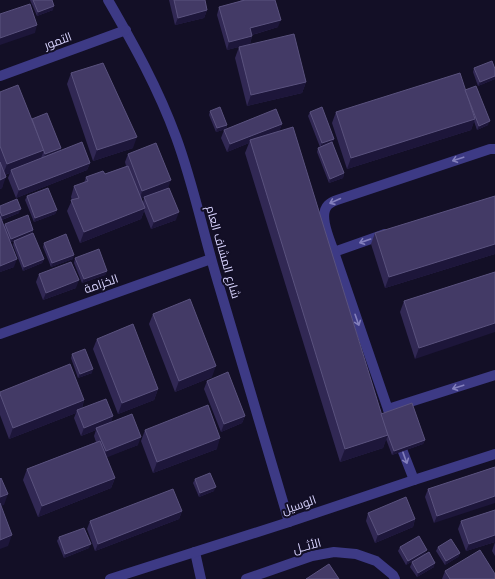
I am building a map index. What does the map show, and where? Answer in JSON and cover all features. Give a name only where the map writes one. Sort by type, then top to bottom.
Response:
[{"type":"street","name":"شارع المشاف العام","points":[[108,0],[126,30],[154,83],[177,138],[211,260],[289,522]]},
{"type":"street","name":"التمور","points":[[0,76],[126,30]]},
{"type":"street","points":[[414,480],[334,252],[325,225],[324,212],[328,204],[337,200],[490,149],[495,150]]},
{"type":"street","points":[[334,252],[392,232]]},
{"type":"street","name":"الخزامة","points":[[0,334],[211,260]]},
{"type":"street","points":[[388,409],[495,375]]},
{"type":"street","name":"الوسيل","points":[[110,579],[495,454]]},
{"type":"street","points":[[195,552],[201,579]]},
{"type":"street","name":"الأثــل","points":[[246,579],[312,556],[334,552],[356,554],[376,561],[395,579]]},
{"type":"building","points":[[33,0],[52,0],[54,6],[38,12]]},
{"type":"building","points":[[174,0],[205,0],[207,10],[178,18]]},
{"type":"building","points":[[245,0],[275,0],[281,20],[250,28],[252,36],[229,42],[219,7]]},
{"type":"building","points":[[30,4],[37,25],[0,38],[0,14]]},
{"type":"building","points":[[294,34],[306,82],[251,95],[239,47]]},
{"type":"building","points":[[492,61],[495,69],[495,76],[480,82],[474,68]]},
{"type":"building","points":[[103,63],[137,137],[97,150],[71,73]]},
{"type":"building","points":[[460,73],[475,119],[351,158],[336,112]]},
{"type":"building","points":[[18,85],[44,150],[7,164],[0,146],[0,92]]},
{"type":"building","points":[[476,86],[490,121],[479,126],[465,90]]},
{"type":"building","points":[[220,107],[227,125],[217,128],[210,111]]},
{"type":"building","points":[[322,107],[334,139],[322,143],[310,112]]},
{"type":"building","points":[[276,109],[282,124],[230,144],[224,130]]},
{"type":"building","points":[[47,113],[61,148],[45,154],[32,119]]},
{"type":"building","points":[[293,127],[388,435],[345,449],[250,140]]},
{"type":"building","points":[[82,142],[90,163],[19,190],[11,170]]},
{"type":"building","points":[[332,142],[344,173],[330,179],[318,148]]},
{"type":"building","points":[[156,143],[171,180],[142,191],[128,154]]},
{"type":"building","points":[[0,162],[6,177],[0,180]]},
{"type":"building","points":[[128,166],[145,208],[84,232],[71,200],[79,198],[74,186],[88,181],[86,177],[103,171],[105,174]]},
{"type":"building","points":[[48,188],[57,210],[35,218],[27,196]]},
{"type":"building","points":[[169,188],[179,212],[154,222],[144,197]]},
{"type":"building","points":[[495,196],[495,244],[389,277],[375,233]]},
{"type":"building","points":[[17,199],[21,209],[2,216],[0,206]]},
{"type":"building","points":[[28,215],[33,230],[11,239],[5,224]]},
{"type":"building","points":[[0,216],[17,259],[0,266]]},
{"type":"building","points":[[33,233],[44,259],[24,267],[14,241]]},
{"type":"building","points":[[66,234],[74,255],[52,263],[44,243]]},
{"type":"building","points":[[99,249],[107,271],[84,279],[75,258]]},
{"type":"building","points":[[71,262],[79,280],[46,293],[39,274]]},
{"type":"building","points":[[495,272],[495,323],[419,348],[404,301]]},
{"type":"building","points":[[190,299],[216,366],[179,381],[153,314]]},
{"type":"building","points":[[133,324],[158,389],[122,403],[97,339]]},
{"type":"building","points":[[85,349],[93,369],[80,374],[72,354]]},
{"type":"building","points":[[70,364],[84,400],[13,428],[0,392]]},
{"type":"building","points":[[228,372],[245,416],[224,424],[207,381]]},
{"type":"building","points":[[106,399],[113,416],[84,428],[77,410]]},
{"type":"building","points":[[412,403],[425,440],[394,451],[381,414]]},
{"type":"building","points":[[208,405],[220,438],[157,462],[145,430]]},
{"type":"building","points":[[132,414],[141,437],[106,451],[96,428]]},
{"type":"building","points":[[100,441],[115,478],[42,506],[27,469]]},
{"type":"building","points":[[495,467],[495,496],[437,516],[428,489]]},
{"type":"building","points":[[210,473],[216,487],[200,493],[195,479]]},
{"type":"building","points":[[1,478],[8,494],[0,497],[0,479]]},
{"type":"building","points":[[173,489],[182,511],[98,544],[90,521]]},
{"type":"building","points":[[406,497],[415,519],[378,535],[368,513]]},
{"type":"building","points":[[0,503],[12,535],[0,540]]},
{"type":"building","points":[[495,510],[495,535],[469,544],[461,521]]},
{"type":"building","points":[[84,528],[91,544],[65,554],[59,537]]},
{"type":"building","points":[[419,536],[427,550],[408,561],[400,547]]},
{"type":"building","points":[[451,539],[460,553],[446,561],[438,547]]},
{"type":"building","points":[[480,550],[495,574],[495,579],[450,579],[445,571]]},
{"type":"building","points":[[429,552],[435,563],[418,573],[412,562]]},
{"type":"building","points":[[329,564],[339,579],[306,579]]}]
